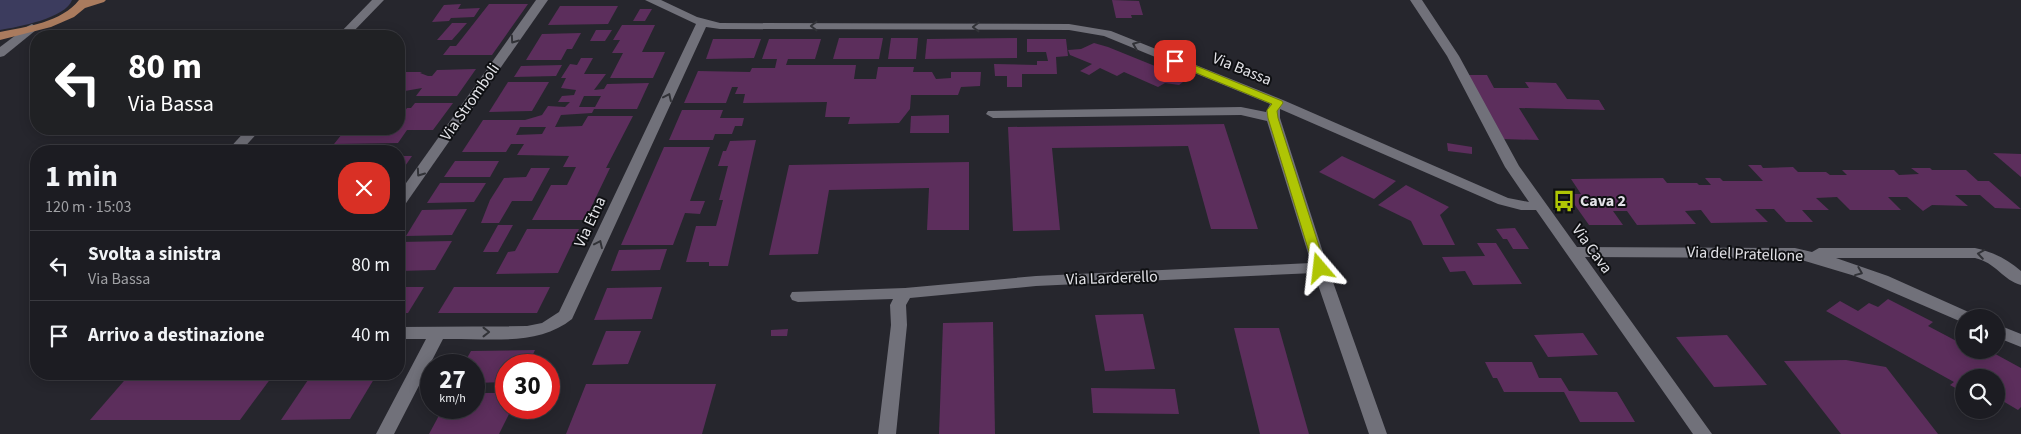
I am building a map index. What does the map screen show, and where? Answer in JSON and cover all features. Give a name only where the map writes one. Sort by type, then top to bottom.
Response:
[{"type":"main road","points":[[0,36],[67,16],[84,3],[100,0]]},
{"type":"street","points":[[349,30],[378,0]]},
{"type":"street","name":"Via Stromboli","points":[[405,195],[542,0]]},
{"type":"street","name":"Via Bassa","points":[[651,0],[702,23],[720,26],[1069,27],[1107,33],[1276,110],[1503,201],[1521,206],[1541,206]]},
{"type":"street","name":"Via Cava","points":[[1416,0],[1453,56],[1512,167],[1703,434]]},
{"type":"street","name":"Via Etna","points":[[438,332],[527,332],[544,330],[556,324],[566,315],[702,23]]},
{"type":"street","points":[[0,53],[32,28]]},
{"type":"street","points":[[993,114],[1276,110],[1320,268],[1378,434]]},
{"type":"street","points":[[239,145],[249,135]]},
{"type":"street","name":"Via del Pratellone","points":[[1572,252],[1795,253],[1816,257],[1844,266],[1955,313]]},
{"type":"street","points":[[1795,253],[1975,253],[1990,256],[2002,263],[2021,280]]},
{"type":"street","points":[[2002,263],[2021,264]]},
{"type":"street","name":"Via Larderello","points":[[798,296],[905,293],[1036,281],[1320,268]]},
{"type":"street","points":[[887,434],[898,325],[898,305],[905,293]]},
{"type":"street","points":[[405,334],[438,332]]},
{"type":"street","points":[[385,434],[438,332]]},
{"type":"street","points":[[2005,334],[2021,341]]},
{"type":"shaded area","points":[[0,0],[72,0],[61,12],[51,17],[0,30]]},
{"type":"building","points":[[1112,0],[1139,1],[1143,15],[1131,15],[1132,18],[1116,18]]},
{"type":"building","points":[[461,4],[458,9],[480,8],[474,17],[451,18],[449,21],[432,22],[444,5]]},
{"type":"building","points":[[489,4],[528,4],[492,55],[443,55],[450,46],[456,46]]},
{"type":"building","points":[[560,6],[618,6],[608,24],[548,25]]},
{"type":"building","points":[[640,9],[652,9],[645,21],[633,21]]},
{"type":"building","points":[[452,23],[467,23],[452,40],[437,40]]},
{"type":"building","points":[[622,25],[655,25],[642,52],[665,52],[653,78],[610,78],[623,53],[612,53],[620,40],[613,40]]},
{"type":"building","points":[[596,30],[612,30],[605,41],[590,41]]},
{"type":"building","points":[[581,33],[572,49],[567,49],[561,60],[526,60],[542,34]]},
{"type":"building","points":[[839,38],[883,38],[879,59],[833,59]]},
{"type":"building","points":[[891,38],[918,38],[916,59],[888,59]]},
{"type":"building","points":[[1017,38],[1017,58],[925,59],[927,39]]},
{"type":"building","points":[[713,39],[761,39],[754,58],[706,59]]},
{"type":"building","points":[[769,39],[821,39],[815,59],[788,59],[786,65],[856,65],[854,79],[876,79],[878,67],[914,67],[913,72],[932,72],[936,79],[951,78],[951,72],[981,72],[980,86],[961,87],[958,95],[911,95],[910,109],[899,123],[848,124],[850,117],[825,117],[827,102],[743,103],[745,94],[735,94],[738,87],[732,87],[726,103],[684,103],[698,71],[750,72],[752,68],[775,68],[777,59],[762,59]]},
{"type":"building","points":[[1027,39],[1066,39],[1068,56],[1056,57],[1057,74],[1022,74],[1022,87],[1007,87],[1007,76],[995,76],[994,64],[1037,65],[1037,61],[1048,61],[1046,52],[1027,52]]},
{"type":"building","points":[[1094,43],[1187,79],[1179,85],[1165,83],[1158,87],[1124,72],[1117,76],[1100,68],[1089,75],[1080,71],[1092,64],[1070,55],[1068,50],[1081,49]]},
{"type":"building","points":[[581,58],[593,58],[584,74],[606,74],[594,90],[604,89],[607,84],[649,83],[637,109],[594,109],[592,113],[561,115],[555,127],[582,126],[588,116],[633,116],[606,168],[610,168],[585,220],[532,220],[551,185],[567,185],[576,167],[563,167],[569,156],[517,155],[524,144],[511,144],[506,152],[462,152],[483,120],[525,120],[542,115],[548,106],[565,107],[570,102],[558,102],[562,96],[574,95],[576,90],[561,88],[566,78],[561,78],[570,64],[577,65]],"holes":[[[584,96],[601,96],[595,107],[579,107]],[[520,127],[546,127],[542,134],[516,135]]]},
{"type":"building","points":[[562,65],[556,76],[514,77],[521,66]]},
{"type":"building","points":[[476,69],[457,96],[416,96],[422,88],[405,91],[405,72],[422,72],[420,73],[432,76],[437,70]]},
{"type":"building","points":[[1468,75],[1487,75],[1494,88],[1529,88],[1525,82],[1556,83],[1567,99],[1599,100],[1605,110],[1519,108],[1539,140],[1502,139]]},
{"type":"building","points":[[508,82],[549,82],[532,111],[489,112]]},
{"type":"building","points":[[415,103],[453,103],[433,130],[407,130],[405,133],[405,111],[407,108],[411,108]]},
{"type":"building","points":[[682,110],[723,110],[720,118],[744,118],[742,126],[735,126],[732,134],[715,134],[713,140],[669,140]]},
{"type":"building","points":[[949,115],[949,133],[910,133],[911,116]]},
{"type":"building","points":[[1224,124],[1258,229],[1211,229],[1188,146],[1052,148],[1060,230],[1013,231],[1008,127]]},
{"type":"building","points":[[341,135],[404,135],[398,143],[334,144]]},
{"type":"building","points":[[756,140],[728,266],[709,266],[709,262],[686,262],[696,226],[716,226],[723,200],[719,200],[728,166],[718,166],[723,151],[726,151],[730,141]]},
{"type":"building","points":[[1447,143],[1472,147],[1472,154],[1448,151]]},
{"type":"building","points":[[664,147],[710,147],[690,201],[705,201],[700,214],[685,213],[673,245],[621,245]]},
{"type":"building","points":[[1993,153],[2021,154],[2021,177]]},
{"type":"building","points":[[405,156],[412,156],[405,166]]},
{"type":"building","points":[[1342,156],[1396,181],[1374,199],[1319,172]]},
{"type":"building","points":[[455,161],[499,161],[490,177],[444,177]]},
{"type":"building","points":[[969,162],[969,230],[927,230],[929,188],[829,190],[818,254],[769,255],[789,165]]},
{"type":"building","points":[[1748,165],[1761,165],[1763,168],[1793,167],[1798,172],[1826,172],[1830,175],[1847,175],[1842,170],[1894,170],[1899,175],[1919,174],[1911,168],[1966,170],[1978,181],[1989,181],[2021,209],[1995,208],[1980,195],[1955,195],[1968,206],[1932,205],[1923,211],[1907,197],[1888,197],[1901,210],[1850,210],[1837,197],[1816,198],[1829,210],[1802,210],[1813,222],[1786,222],[1774,209],[1755,209],[1768,222],[1711,223],[1701,210],[1685,211],[1696,224],[1637,225],[1627,211],[1613,211],[1623,225],[1589,225],[1567,194],[1581,194],[1571,179],[1663,178],[1667,183],[1697,183],[1699,185],[1711,185],[1705,178],[1720,178],[1723,181],[1763,181]]},
{"type":"building","points":[[531,168],[550,168],[532,201],[512,201],[499,223],[481,223],[490,200],[504,178],[526,177]]},
{"type":"building","points":[[440,183],[486,183],[474,202],[427,203]]},
{"type":"building","points":[[1406,185],[1449,207],[1440,215],[1455,245],[1423,245],[1411,221],[1378,205]]},
{"type":"building","points":[[467,209],[452,235],[406,236],[422,210]]},
{"type":"building","points":[[498,225],[513,225],[498,252],[483,252]]},
{"type":"building","points":[[1515,228],[1529,249],[1513,249],[1507,239],[1503,239],[1496,229]]},
{"type":"building","points":[[527,229],[579,229],[558,273],[496,274],[508,252],[515,251]]},
{"type":"building","points":[[452,241],[435,270],[405,271],[405,242]]},
{"type":"building","points":[[1477,243],[1496,243],[1522,284],[1473,285],[1465,271],[1450,272],[1442,257],[1485,256]]},
{"type":"building","points":[[667,249],[660,270],[611,271],[619,250]]},
{"type":"building","points":[[405,287],[424,287],[408,313],[405,313]]},
{"type":"building","points":[[454,287],[550,287],[537,313],[438,313]]},
{"type":"building","points":[[662,287],[652,319],[594,320],[607,288]]},
{"type":"building","points":[[1888,299],[1933,322],[1928,326],[1955,340],[1955,359],[2004,359],[2021,368],[2021,407],[2018,410],[2005,402],[2005,369],[1955,369],[1955,388],[1950,385],[1954,382],[1826,311],[1840,301],[1858,311],[1869,303],[1878,307]]},
{"type":"building","points":[[1143,314],[1155,369],[1105,371],[1095,315]]},
{"type":"building","points":[[993,322],[995,434],[939,434],[943,323]]},
{"type":"building","points":[[1234,328],[1279,328],[1309,434],[1260,434]]},
{"type":"building","points":[[788,329],[787,336],[771,336],[771,330]]},
{"type":"building","points":[[606,331],[641,331],[628,364],[592,365]]},
{"type":"building","points":[[1583,333],[1598,355],[1548,357],[1534,335]]},
{"type":"building","points":[[1727,335],[1767,385],[1714,387],[1676,337]]},
{"type":"building","points":[[535,350],[533,354],[495,354],[495,382],[485,383],[485,354],[469,354],[471,351]]},
{"type":"building","points":[[1846,360],[1886,367],[1938,434],[1841,434],[1784,361]]},
{"type":"building","points":[[1485,362],[1532,362],[1539,378],[1561,378],[1569,391],[1617,392],[1635,422],[1580,422],[1564,392],[1504,392],[1497,378],[1493,378]]},
{"type":"building","points":[[125,380],[270,380],[240,420],[90,420]]},
{"type":"building","points":[[308,380],[373,380],[350,419],[281,420]]},
{"type":"building","points":[[586,384],[716,384],[702,434],[566,434]]},
{"type":"building","points":[[1091,388],[1175,389],[1179,414],[1093,413]]},
{"type":"building","points":[[485,393],[495,393],[495,419],[506,419],[499,434],[429,434],[437,419],[485,419]]},
{"type":"place","name":"Cava 2","points":[[1564,201]]},
{"type":"route","points":[[1175,61],[1278,103],[1272,110],[1273,118],[1320,268]]}]
